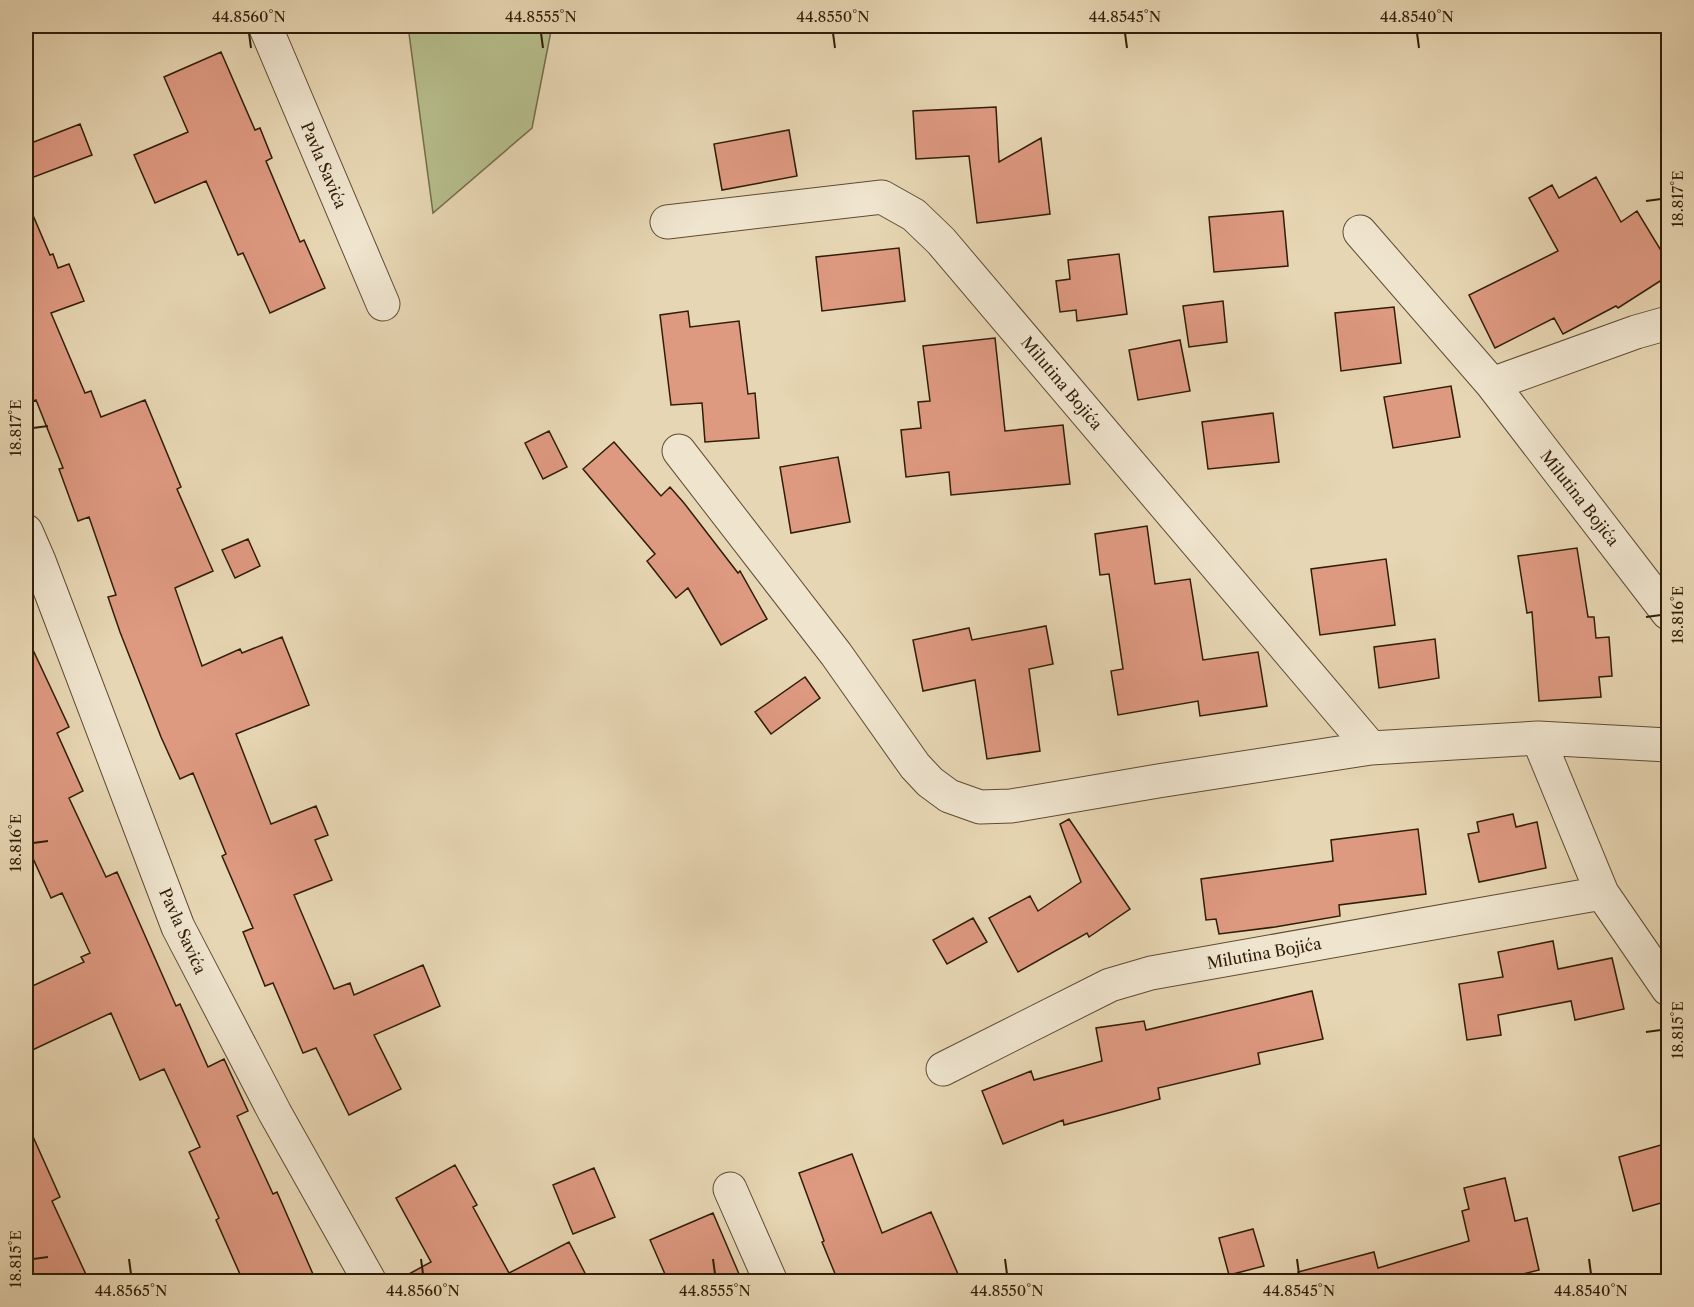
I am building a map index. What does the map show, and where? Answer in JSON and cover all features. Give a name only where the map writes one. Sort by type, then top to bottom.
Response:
[{"type":"street","name":"Pavla Savića","points":[[265,26],[383,304]]},
{"type":"street","name":"Milutina Bojića","points":[[667,222],[882,197],[914,215],[941,241],[1371,748]]},
{"type":"street","name":"Milutina Bojića","points":[[1360,232],[1492,384],[1668,613]]},
{"type":"street","points":[[1492,384],[1668,323]]},
{"type":"street","points":[[680,452],[836,654],[915,766],[930,782],[949,796],[981,807],[1011,806],[1371,748],[1538,738],[1668,745]]},
{"type":"street","name":"Pavla Savića","points":[[26,531],[32,564],[178,927],[275,1113],[370,1281]]},
{"type":"street","points":[[1538,738],[1602,893],[1668,989]]},
{"type":"street","name":"Milutina Bojića","points":[[943,1069],[1110,985],[1151,973],[1602,893]]},
{"type":"street","points":[[730,1189],[771,1281]]},
{"type":"green space","points":[[408,26],[552,26],[532,128],[433,213]]},
{"type":"building","points":[[221,52],[255,130],[260,128],[272,158],[266,161],[300,242],[304,240],[325,288],[270,313],[243,253],[238,255],[206,181],[155,203],[134,155],[188,132],[164,77]]},
{"type":"building","points":[[996,107],[999,162],[1041,138],[1050,214],[977,223],[969,156],[916,159],[913,111]]},
{"type":"building","points":[[80,124],[92,155],[26,180],[26,145]]},
{"type":"building","points":[[789,130],[797,176],[722,190],[714,144]]},
{"type":"building","points":[[1596,177],[1621,222],[1637,211],[1668,262],[1668,276],[1618,308],[1616,306],[1563,334],[1554,318],[1495,348],[1469,295],[1558,251],[1529,198],[1552,185],[1559,198]]},
{"type":"building","points":[[26,199],[50,255],[53,254],[58,268],[69,264],[84,301],[51,313],[85,393],[91,391],[101,417],[145,400],[181,487],[177,489],[213,571],[175,588],[202,666],[240,649],[242,653],[282,637],[309,705],[236,734],[271,824],[316,806],[328,835],[315,840],[332,880],[294,895],[334,989],[350,983],[354,995],[423,965],[440,1006],[374,1035],[401,1089],[349,1115],[316,1048],[303,1053],[273,983],[265,986],[243,932],[253,928],[222,856],[226,854],[193,773],[180,779],[120,632],[108,597],[116,595],[89,517],[78,521],[59,469],[63,468],[36,400],[26,404]]},
{"type":"building","points":[[1283,211],[1288,266],[1214,272],[1209,217]]},
{"type":"building","points":[[899,248],[905,301],[822,311],[816,257]]},
{"type":"building","points":[[1119,254],[1127,314],[1077,321],[1076,310],[1060,312],[1056,281],[1070,279],[1068,260]]},
{"type":"building","points":[[1223,301],[1227,342],[1189,347],[1183,306]]},
{"type":"building","points":[[1394,307],[1401,363],[1341,371],[1335,313]]},
{"type":"building","points":[[688,311],[690,327],[739,321],[748,394],[755,393],[759,438],[705,442],[702,403],[671,405],[660,315]]},
{"type":"building","points":[[995,338],[1005,431],[1063,425],[1070,484],[951,495],[949,472],[906,477],[901,430],[921,428],[918,402],[930,401],[923,346]]},
{"type":"building","points":[[1180,340],[1190,391],[1138,400],[1129,350]]},
{"type":"building","points":[[1451,386],[1460,437],[1393,448],[1384,397]]},
{"type":"building","points":[[1273,413],[1279,462],[1208,469],[1202,422]]},
{"type":"building","points":[[549,431],[567,467],[543,479],[525,443]]},
{"type":"building","points":[[614,442],[661,496],[670,487],[684,503],[738,573],[740,571],[767,619],[721,645],[688,588],[676,598],[647,561],[655,554],[583,469]]},
{"type":"building","points":[[838,457],[850,522],[791,533],[780,467]]},
{"type":"building","points":[[1147,526],[1155,584],[1190,579],[1203,660],[1258,652],[1267,706],[1200,716],[1198,701],[1118,715],[1111,671],[1123,669],[1109,574],[1100,575],[1095,534]]},
{"type":"building","points":[[248,539],[260,566],[235,578],[222,550]]},
{"type":"building","points":[[1577,548],[1588,617],[1594,617],[1596,638],[1609,637],[1612,676],[1599,677],[1601,697],[1539,701],[1532,612],[1527,613],[1518,556]]},
{"type":"building","points":[[1386,559],[1395,625],[1320,635],[1311,569]]},
{"type":"building","points":[[1046,626],[1053,664],[1029,669],[1040,751],[987,759],[975,680],[923,691],[913,640],[969,628],[972,640]]},
{"type":"building","points":[[26,635],[69,727],[57,733],[83,791],[69,798],[106,877],[117,872],[176,1006],[180,1004],[208,1067],[224,1059],[248,1111],[237,1116],[273,1194],[277,1192],[316,1281],[243,1281],[216,1220],[219,1218],[189,1152],[200,1147],[164,1069],[140,1080],[111,1013],[26,1053],[26,989],[84,962],[81,957],[90,953],[62,893],[51,898],[26,843]]},
{"type":"building","points":[[1435,639],[1439,678],[1379,688],[1374,647]]},
{"type":"building","points":[[805,677],[820,698],[771,734],[755,712]]},
{"type":"building","points":[[1513,814],[1516,827],[1537,822],[1546,868],[1479,882],[1468,834],[1479,832],[1477,822]]},
{"type":"building","points":[[1069,819],[1130,909],[1089,937],[1087,933],[1018,972],[989,918],[1030,896],[1038,911],[1081,882],[1060,824]]},
{"type":"building","points":[[1418,829],[1426,894],[1339,905],[1340,916],[1219,934],[1216,919],[1206,920],[1201,879],[1333,861],[1331,840]]},
{"type":"building","points":[[973,918],[987,942],[947,964],[933,940]]},
{"type":"building","points":[[1553,941],[1558,969],[1612,958],[1624,1009],[1575,1020],[1571,1001],[1498,1015],[1501,1035],[1467,1040],[1459,984],[1503,977],[1498,952]]},
{"type":"building","points":[[1312,991],[1323,1039],[1258,1053],[1260,1064],[1158,1088],[1160,1099],[1064,1125],[1063,1120],[1003,1144],[982,1091],[1031,1071],[1034,1080],[1102,1061],[1096,1028],[1144,1021],[1146,1030]]},
{"type":"building","points":[[26,1121],[60,1197],[52,1201],[89,1281],[26,1281]]},
{"type":"building","points":[[1668,1143],[1668,1201],[1633,1211],[1619,1157]]},
{"type":"building","points":[[852,1154],[882,1233],[931,1212],[961,1281],[838,1281],[822,1242],[824,1241],[799,1173]]},
{"type":"building","points":[[455,1165],[477,1205],[473,1207],[509,1273],[569,1242],[589,1281],[396,1281],[431,1262],[396,1198]]},
{"type":"building","points":[[594,1168],[615,1217],[573,1234],[553,1185]]},
{"type":"building","points":[[1505,1178],[1515,1221],[1527,1218],[1539,1270],[1515,1276],[1516,1281],[1299,1281],[1298,1272],[1374,1252],[1378,1268],[1469,1241],[1462,1211],[1469,1209],[1464,1188]]},
{"type":"building","points":[[713,1213],[742,1281],[668,1281],[650,1240]]},
{"type":"building","points":[[1253,1229],[1264,1266],[1229,1275],[1219,1238]]}]
